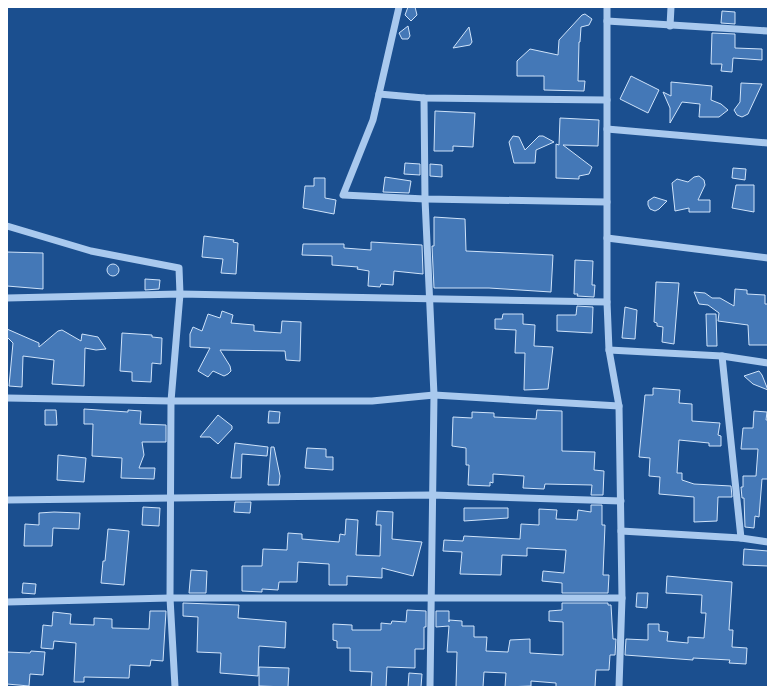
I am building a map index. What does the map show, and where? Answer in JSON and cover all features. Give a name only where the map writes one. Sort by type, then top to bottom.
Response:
[{"type":"street","points":[[399,7],[373,120],[343,195],[425,199],[607,202]]},
{"type":"street","points":[[607,7],[607,302],[609,350],[619,406],[621,501],[622,598],[619,687]]},
{"type":"street","points":[[670,26],[671,7]]},
{"type":"street","points":[[607,21],[670,26],[768,30]]},
{"type":"street","points":[[379,94],[424,98],[607,100]]},
{"type":"street","points":[[424,98],[425,199],[434,395],[430,687]]},
{"type":"street","points":[[607,129],[768,142]]},
{"type":"street","points":[[7,226],[91,251],[180,268],[180,294],[171,401],[170,598],[175,687]]},
{"type":"street","points":[[607,238],[768,258]]},
{"type":"street","points":[[7,298],[180,294],[607,302]]},
{"type":"street","points":[[609,350],[722,356],[768,363]]},
{"type":"street","points":[[722,356],[742,538]]},
{"type":"street","points":[[7,398],[171,401],[372,401],[434,395],[619,406]]},
{"type":"street","points":[[7,500],[432,495],[621,501]]},
{"type":"street","points":[[621,531],[742,538],[768,542]]},
{"type":"street","points":[[7,602],[170,598],[622,598]]},
{"type":"building","points":[[408,7],[415,7],[417,15],[411,21],[405,15]]},
{"type":"building","points":[[722,11],[735,12],[735,24],[721,23]]},
{"type":"building","points":[[585,14],[592,19],[589,25],[581,27],[579,42],[578,81],[585,81],[584,91],[544,90],[544,76],[517,76],[517,61],[530,49],[558,55],[559,40],[582,15]]},
{"type":"building","points":[[408,26],[410,36],[408,39],[402,39],[399,33]]},
{"type":"building","points":[[469,27],[472,42],[470,45],[453,48]]},
{"type":"building","points":[[712,33],[735,34],[735,48],[762,49],[762,60],[733,58],[732,72],[721,71],[722,64],[711,64]]},
{"type":"building","points":[[631,76],[659,90],[648,113],[620,99]]},
{"type":"building","points":[[671,82],[712,86],[711,100],[721,104],[728,110],[719,117],[699,117],[700,104],[682,102],[670,123],[670,108],[663,92],[671,96]]},
{"type":"building","points":[[741,83],[762,84],[748,114],[742,117],[737,115],[734,110],[740,102]]},
{"type":"building","points":[[435,111],[475,113],[473,147],[453,146],[453,151],[434,151]]},
{"type":"building","points":[[560,118],[599,120],[598,146],[563,145],[592,167],[589,174],[579,176],[579,179],[556,178],[556,144],[559,145]]},
{"type":"building","points":[[513,136],[519,137],[525,150],[539,136],[543,136],[554,142],[536,150],[535,163],[514,163],[509,142]]},
{"type":"building","points":[[405,163],[420,164],[420,175],[404,174]]},
{"type":"building","points":[[430,164],[442,165],[442,177],[430,176]]},
{"type":"building","points":[[733,168],[746,169],[745,180],[732,178]]},
{"type":"building","points":[[699,176],[704,180],[705,185],[698,200],[710,200],[710,212],[689,212],[689,208],[675,211],[672,183],[677,179],[688,182],[694,177]]},
{"type":"building","points":[[385,177],[411,181],[409,193],[383,192]]},
{"type":"building","points":[[314,178],[325,178],[325,198],[336,200],[334,214],[303,208],[305,186],[314,186]]},
{"type":"building","points":[[736,185],[754,185],[754,212],[732,208]]},
{"type":"building","points":[[654,197],[667,201],[655,211],[650,209],[648,205],[648,201]]},
{"type":"building","points":[[434,217],[465,219],[466,251],[553,255],[551,292],[489,288],[434,288],[432,246],[434,246]]},
{"type":"building","points":[[204,236],[234,240],[233,242],[238,243],[236,274],[221,273],[223,259],[202,257]]},
{"type":"building","points":[[371,242],[422,245],[423,274],[394,271],[393,285],[381,284],[380,287],[368,286],[369,271],[357,269],[358,267],[332,265],[332,256],[302,255],[303,244],[344,244],[344,248],[371,250]]},
{"type":"building","points":[[7,252],[43,253],[43,289],[7,286]]},
{"type":"building","points":[[575,260],[593,261],[592,285],[595,285],[594,297],[577,296],[578,294],[574,294]]},
{"type":"building","points":[[113,264],[117,266],[119,270],[117,274],[113,276],[109,274],[107,270],[109,266]]},
{"type":"building","points":[[145,279],[160,280],[159,289],[145,290]]},
{"type":"building","points":[[656,282],[679,283],[674,344],[662,342],[663,327],[657,326],[657,323],[654,322]]},
{"type":"building","points":[[735,289],[747,290],[747,294],[765,295],[765,304],[768,304],[768,345],[749,345],[748,325],[718,321],[719,313],[708,305],[699,304],[694,292],[705,293],[712,298],[720,298],[734,306]]},
{"type":"building","points":[[577,306],[593,307],[592,333],[557,331],[557,315],[576,315]]},
{"type":"building","points":[[625,307],[637,310],[635,339],[622,338]]},
{"type":"building","points":[[222,311],[233,315],[231,323],[254,325],[254,331],[281,333],[282,321],[301,322],[300,361],[286,360],[285,351],[220,350],[230,366],[231,371],[228,374],[224,376],[213,371],[208,377],[198,371],[210,348],[190,347],[190,334],[193,327],[202,331],[208,314],[220,318]]},
{"type":"building","points":[[503,314],[523,314],[523,324],[535,325],[534,346],[553,347],[548,389],[524,390],[525,353],[515,353],[516,330],[495,329],[495,319],[502,319]]},
{"type":"building","points":[[706,314],[716,314],[717,346],[707,346]]},
{"type":"building","points":[[7,329],[39,343],[39,347],[58,331],[62,330],[81,341],[82,334],[98,337],[106,349],[96,350],[85,348],[84,386],[52,384],[54,360],[23,356],[22,387],[9,386],[13,343],[7,337]]},
{"type":"building","points":[[122,333],[152,335],[152,337],[162,338],[161,364],[152,363],[151,382],[132,381],[132,372],[120,371]]},
{"type":"building","points":[[759,371],[768,390],[753,384],[744,376]]},
{"type":"building","points":[[653,388],[680,390],[679,403],[692,404],[692,421],[720,423],[718,435],[721,436],[721,446],[709,446],[709,443],[679,440],[677,473],[682,473],[682,480],[694,484],[731,486],[732,497],[718,497],[717,521],[694,522],[694,497],[659,494],[660,477],[649,476],[650,458],[639,457],[645,395],[653,395]]},
{"type":"building","points":[[84,409],[128,412],[128,410],[141,411],[140,424],[166,425],[166,442],[142,442],[144,455],[139,468],[155,468],[154,479],[121,478],[122,458],[92,456],[93,424],[84,424]]},
{"type":"building","points":[[45,410],[56,410],[57,425],[45,425]]},
{"type":"building","points":[[537,410],[562,411],[562,451],[595,452],[594,470],[604,471],[603,495],[591,495],[592,485],[545,484],[544,489],[523,488],[524,476],[493,474],[493,483],[490,482],[490,486],[468,485],[469,465],[466,465],[466,448],[452,446],[453,417],[472,418],[472,412],[494,413],[494,417],[536,419]]},
{"type":"building","points":[[269,411],[280,412],[279,423],[268,423]]},
{"type":"building","points":[[754,411],[767,412],[768,479],[762,479],[759,517],[755,516],[754,528],[745,527],[744,498],[742,498],[741,487],[743,487],[743,476],[756,476],[758,449],[741,449],[743,428],[753,428]]},
{"type":"building","points":[[218,415],[232,426],[232,429],[218,444],[210,437],[200,437]]},
{"type":"building","points":[[235,443],[268,447],[267,456],[242,454],[241,478],[231,478]]},
{"type":"building","points":[[271,447],[274,447],[280,476],[279,485],[268,485]]},
{"type":"building","points":[[307,448],[326,449],[326,457],[333,457],[333,470],[305,468]]},
{"type":"building","points":[[58,455],[86,458],[84,482],[57,480]]},
{"type":"building","points":[[235,502],[251,502],[250,513],[234,512]]},
{"type":"building","points":[[591,505],[602,505],[602,525],[605,525],[603,575],[609,575],[608,593],[562,593],[562,583],[542,581],[543,571],[564,573],[566,550],[527,548],[527,556],[502,555],[501,575],[460,574],[462,552],[443,551],[444,540],[463,541],[464,536],[520,539],[521,524],[539,525],[539,509],[557,510],[556,519],[577,520],[578,510],[591,512]]},
{"type":"building","points":[[143,507],[160,508],[159,526],[142,525]]},
{"type":"building","points":[[464,508],[508,508],[508,518],[464,521]]},
{"type":"building","points":[[377,511],[393,512],[392,539],[422,542],[413,576],[382,568],[382,578],[347,576],[347,585],[329,585],[329,564],[298,562],[297,582],[279,582],[278,590],[262,589],[262,592],[242,591],[242,566],[262,566],[263,549],[287,550],[288,533],[302,534],[302,539],[339,542],[340,534],[345,535],[346,519],[358,520],[356,555],[380,556],[381,525],[376,525]]},
{"type":"building","points":[[39,513],[80,513],[79,529],[53,528],[52,546],[24,546],[25,524],[39,525]]},
{"type":"building","points":[[108,529],[129,531],[124,585],[101,583]]},
{"type":"building","points":[[744,549],[768,551],[768,566],[743,565]]},
{"type":"building","points":[[191,570],[207,571],[206,593],[189,593]]},
{"type":"building","points":[[667,576],[732,582],[729,630],[733,630],[732,647],[747,648],[746,664],[729,663],[730,660],[693,658],[693,660],[625,655],[626,639],[648,640],[648,624],[659,624],[659,631],[668,632],[667,641],[688,643],[688,637],[704,638],[706,613],[701,613],[702,595],[666,593]]},
{"type":"building","points":[[23,583],[36,584],[35,594],[22,593]]},
{"type":"building","points":[[637,593],[648,593],[647,608],[636,607]]},
{"type":"building","points":[[183,603],[239,605],[238,618],[286,622],[285,648],[259,646],[258,676],[220,673],[221,653],[197,652],[198,617],[183,616]]},
{"type":"building","points":[[562,603],[608,603],[608,605],[611,605],[613,639],[616,639],[615,655],[610,655],[609,670],[596,670],[595,687],[556,687],[556,683],[531,681],[531,686],[505,687],[506,673],[484,672],[483,687],[456,687],[457,652],[447,652],[449,626],[436,627],[436,611],[449,611],[449,620],[462,621],[462,626],[474,626],[474,637],[487,637],[486,651],[508,652],[510,640],[530,639],[530,653],[563,655],[563,622],[549,621],[549,611],[562,610]]},
{"type":"building","points":[[407,610],[426,611],[424,649],[415,649],[415,668],[387,667],[386,687],[371,687],[372,672],[350,671],[350,648],[337,648],[337,641],[333,640],[333,624],[352,625],[352,630],[381,630],[381,623],[391,624],[392,621],[406,622]]},
{"type":"building","points":[[150,611],[166,611],[163,661],[151,660],[150,666],[130,665],[129,678],[84,677],[84,682],[74,682],[76,643],[54,641],[53,649],[41,648],[43,625],[52,626],[53,612],[71,614],[70,624],[94,625],[94,618],[112,619],[112,628],[149,629]]},
{"type":"building","points":[[31,651],[45,652],[43,675],[30,674],[29,686],[7,684],[7,652],[30,653]]},
{"type":"building","points":[[259,667],[289,668],[288,687],[259,686]]},
{"type":"building","points":[[409,673],[422,674],[421,687],[408,687]]}]
